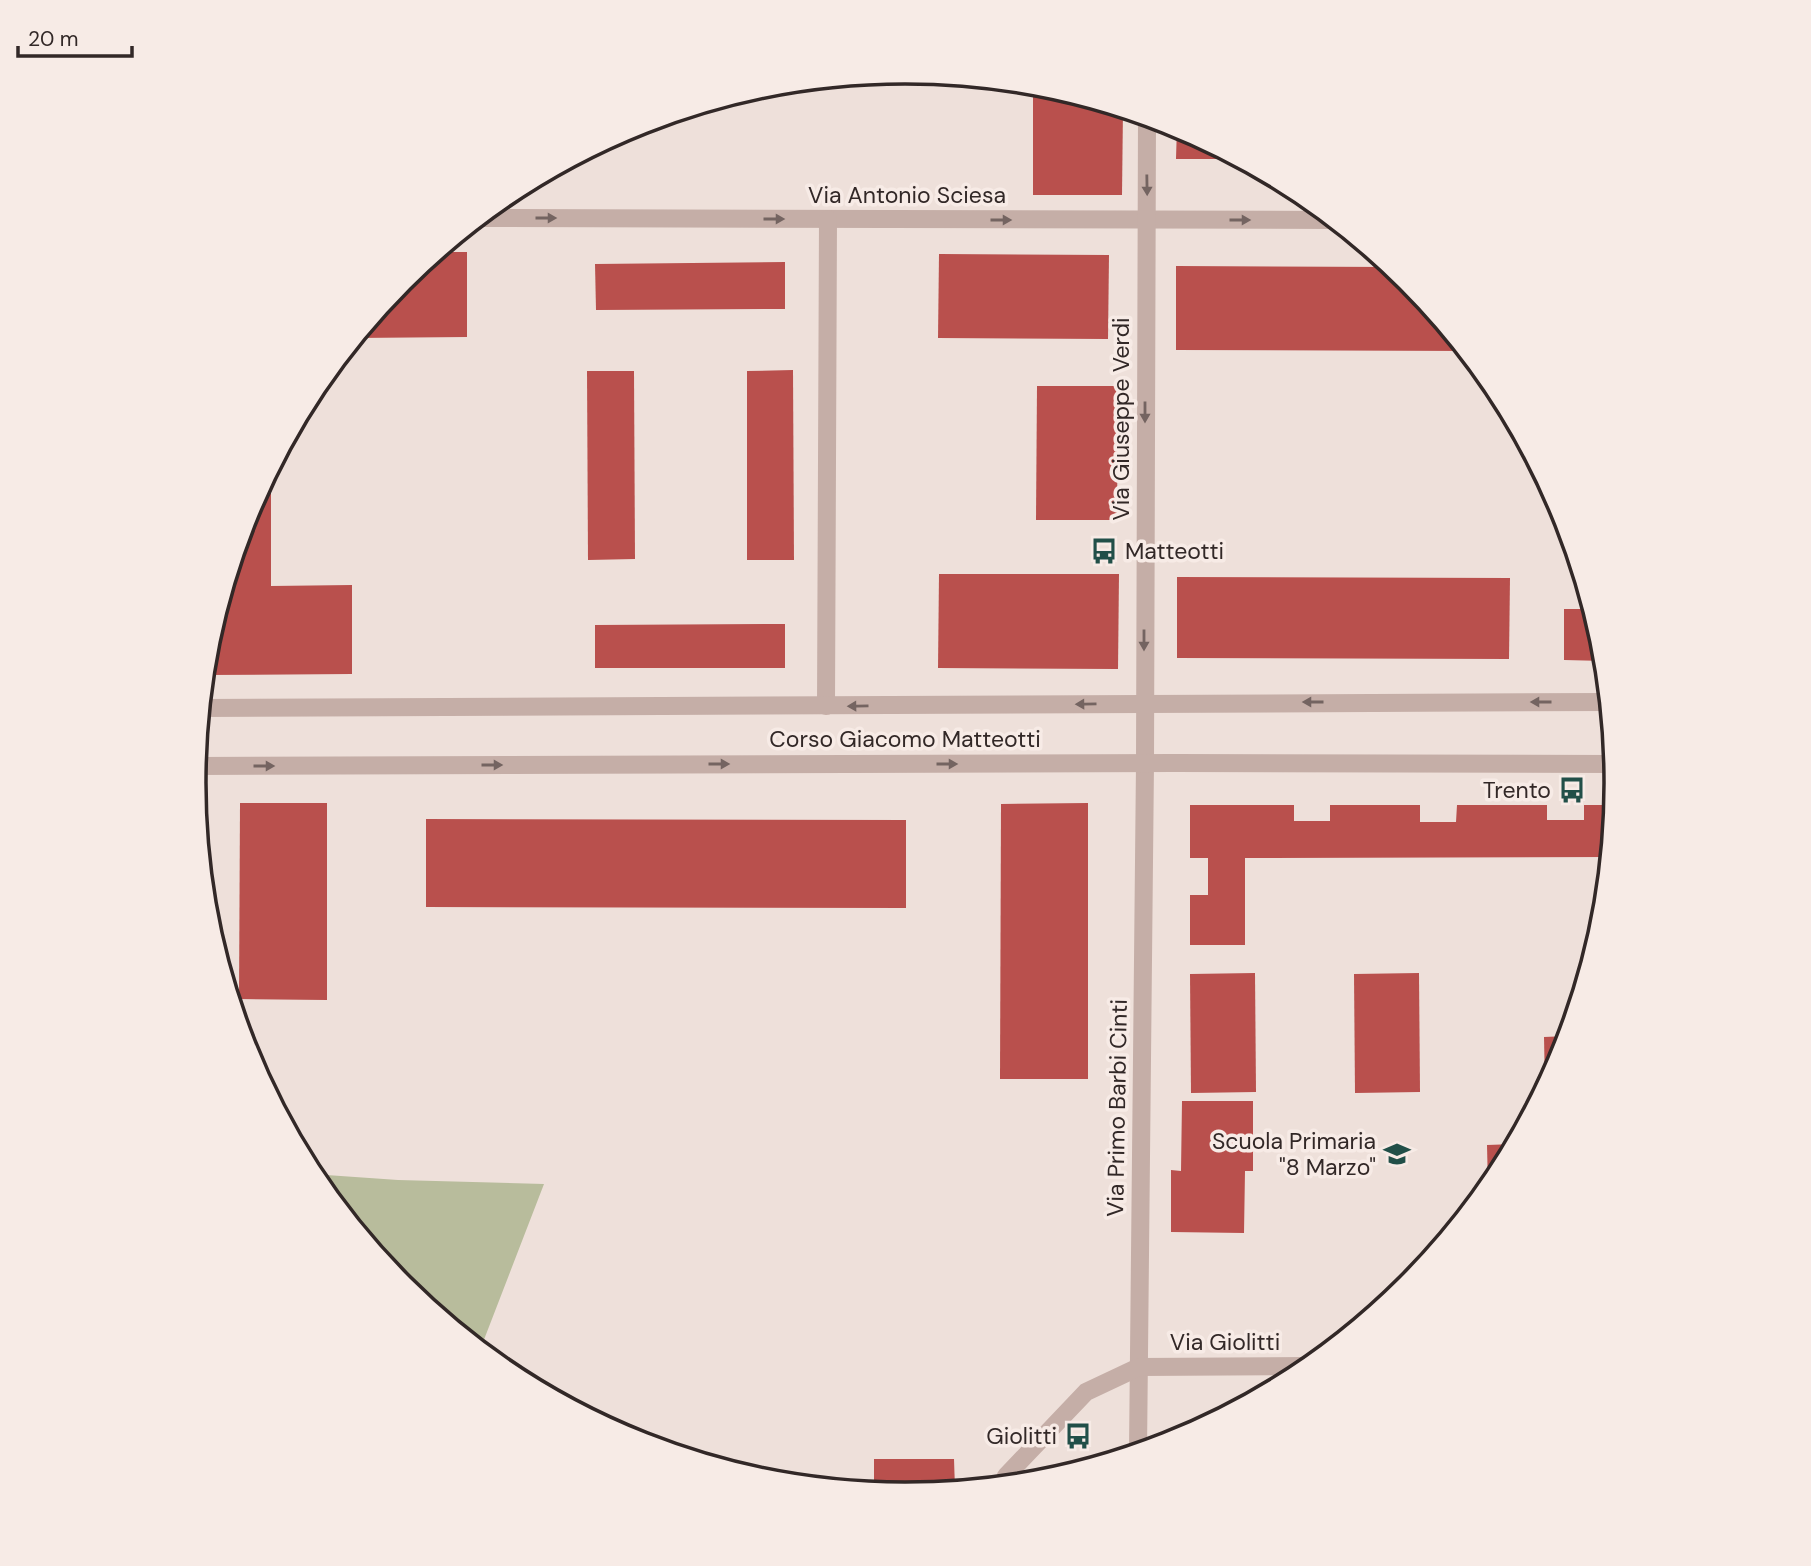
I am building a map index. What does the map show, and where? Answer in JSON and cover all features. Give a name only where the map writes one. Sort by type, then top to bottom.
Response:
[{"type":"street","name":"Via Giuseppe Verdi","points":[[1145,763],[1147,127]]},
{"type":"street","name":"Via Antonio Sciesa","points":[[494,218],[1320,220]]},
{"type":"street","points":[[826,706],[828,219]]},
{"type":"street","name":"Corso Giacomo Matteotti","points":[[211,708],[1600,702]]},
{"type":"street","name":"Via Primo Barbi Cinti","points":[[1138,1442],[1145,763]]},
{"type":"street","name":"Corso Giacomo Matteotti","points":[[207,766],[1604,764]]},
{"type":"street","name":"Via Giolitti","points":[[1139,1367],[1291,1366]]},
{"type":"street","points":[[1008,1474],[1086,1392],[1139,1367]]},
{"type":"green space","points":[[327,1175],[398,1180],[544,1184],[484,1341],[411,1277],[351,1209]]},
{"type":"building","points":[[1033,96],[1123,119],[1122,195],[1033,195]]},
{"type":"building","points":[[1177,139],[1220,159],[1176,159]]},
{"type":"building","points":[[451,252],[467,252],[467,337],[367,338],[411,289]]},
{"type":"building","points":[[939,254],[1109,255],[1108,339],[938,338]]},
{"type":"building","points":[[785,262],[785,309],[596,310],[595,264]]},
{"type":"building","points":[[1176,266],[1377,267],[1431,322],[1455,351],[1176,350]]},
{"type":"building","points":[[793,370],[794,560],[747,560],[747,371]]},
{"type":"building","points":[[587,371],[634,371],[635,559],[588,560]]},
{"type":"building","points":[[1037,386],[1118,386],[1117,520],[1036,520]]},
{"type":"building","points":[[271,492],[271,586],[352,585],[352,674],[215,675],[230,602],[244,558]]},
{"type":"building","points":[[939,574],[1119,574],[1118,669],[938,668]]},
{"type":"building","points":[[1177,577],[1510,578],[1509,659],[1177,658]]},
{"type":"building","points":[[1564,609],[1583,609],[1593,661],[1564,660]]},
{"type":"building","points":[[785,624],[785,668],[595,668],[595,625]]},
{"type":"building","points":[[240,803],[327,803],[327,1000],[241,999]]},
{"type":"building","points":[[1088,803],[1088,1079],[1000,1079],[1001,804]]},
{"type":"building","points":[[1190,805],[1294,805],[1294,821],[1330,821],[1330,805],[1420,805],[1420,822],[1456,822],[1457,805],[1547,805],[1547,820],[1584,820],[1584,805],[1604,805],[1601,857],[1245,858],[1245,945],[1190,945],[1190,895],[1208,895],[1208,858],[1190,858]]},
{"type":"building","points":[[426,819],[906,820],[906,908],[426,907]]},
{"type":"building","points":[[1255,973],[1256,1092],[1191,1093],[1190,974]]},
{"type":"building","points":[[1419,973],[1420,1092],[1355,1093],[1354,974]]},
{"type":"building","points":[[1556,1036],[1545,1064],[1544,1037]]},
{"type":"building","points":[[1182,1101],[1253,1101],[1253,1171],[1245,1171],[1244,1233],[1171,1232],[1171,1170],[1181,1171]]},
{"type":"building","points":[[1504,1144],[1488,1170],[1487,1145]]},
{"type":"building","points":[[874,1459],[954,1459],[955,1481],[874,1481]]},
{"type":"place","name":"Matteotti","points":[[1104,551]]},
{"type":"place","name":"Trento","points":[[1572,790]]},
{"type":"place","name":"Scuola Primaria \"8 Marzo\"","points":[[1397,1154]]},
{"type":"place","name":"Giolitti","points":[[1078,1436]]}]
